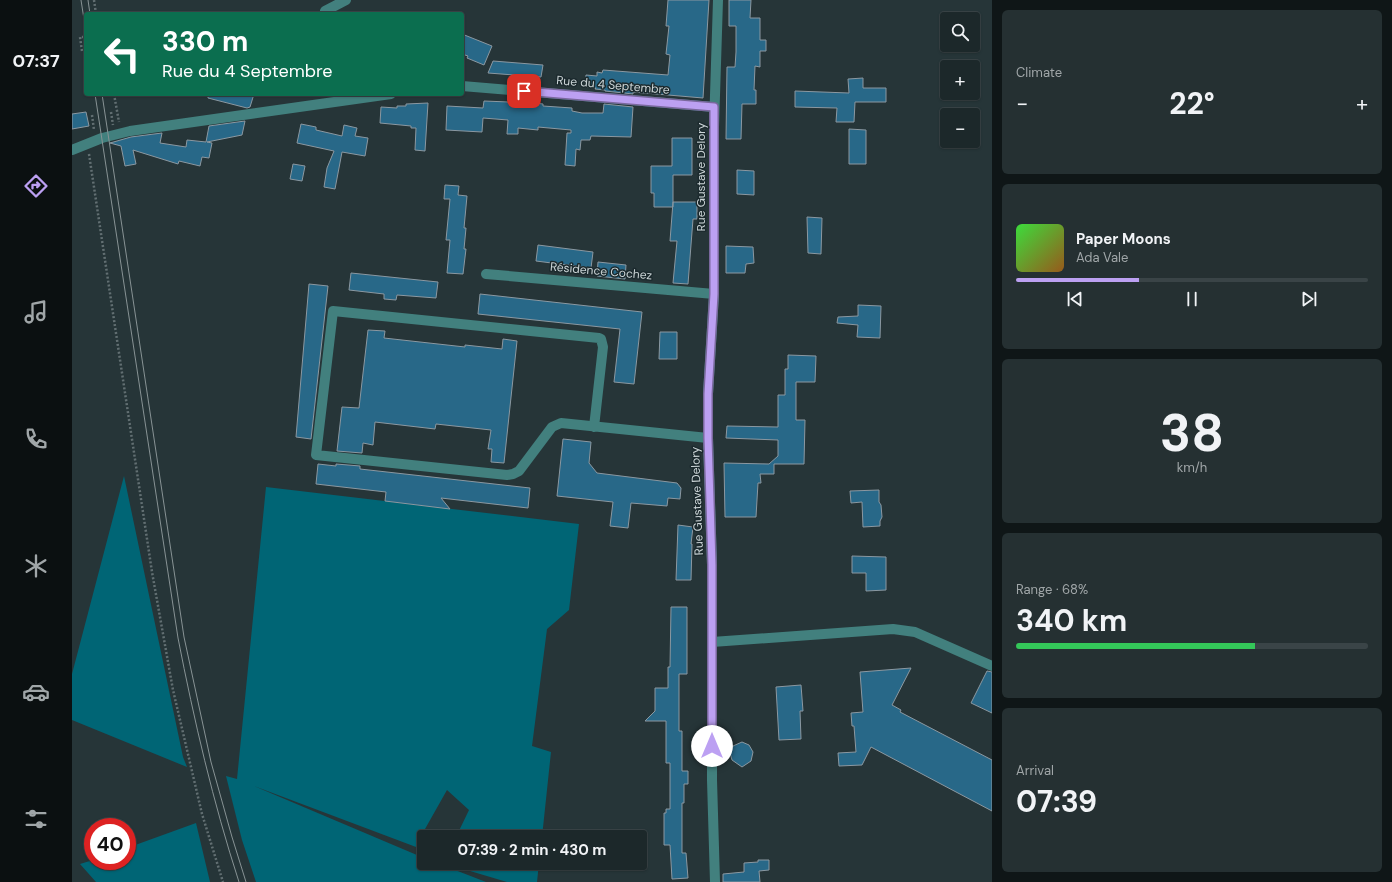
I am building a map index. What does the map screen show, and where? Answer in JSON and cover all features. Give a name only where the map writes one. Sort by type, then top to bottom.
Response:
[{"type":"street","points":[[325,12],[346,0]]},
{"type":"street","name":"Rue Gustave Delory","points":[[715,882],[712,780],[712,545],[708,438],[714,294],[714,107],[718,0]]},
{"type":"street","name":"Rue du 4 Septembre","points":[[464,86],[714,107]]},
{"type":"street","points":[[72,150],[120,133],[377,96]]},
{"type":"street","name":"Résidence Cochez","points":[[486,274],[714,294]]},
{"type":"street","points":[[594,427],[603,347],[601,339],[333,311],[316,455],[513,474],[519,471],[552,427],[562,423],[594,427],[708,438]]},
{"type":"street","points":[[712,642],[902,629],[916,632],[992,666]]},
{"type":"path","points":[[94,0],[96,12]]},
{"type":"path","points":[[82,51],[80,38],[84,37]]},
{"type":"path","points":[[114,96],[120,133]]},
{"type":"path","points":[[92,115],[92,142],[152,572],[173,690],[202,814],[223,882]]},
{"type":"shaded area","points":[[124,476],[183,757],[187,767],[72,720],[72,674]]},
{"type":"shaded area","points":[[266,487],[579,524],[569,610],[547,629],[532,746],[551,752],[543,830],[459,830],[469,810],[447,790],[426,830],[417,830],[417,847],[254,786],[417,855],[417,870],[455,870],[486,882],[256,882],[242,840],[226,776],[237,779]]},
{"type":"shaded area","points":[[196,823],[210,882],[96,882],[85,870],[136,870],[136,845]]},
{"type":"shaded area","points":[[84,863],[84,868],[80,864]]},
{"type":"shaded area","points":[[469,870],[538,870],[537,882],[507,882]]},
{"type":"building","points":[[668,0],[709,0],[703,98],[633,92],[633,94],[585,87],[586,75],[597,76],[597,72],[602,73],[603,70],[668,75],[670,55],[666,54],[669,26],[666,26]]},
{"type":"building","points":[[729,0],[751,0],[750,18],[760,18],[760,40],[766,40],[766,51],[760,51],[760,67],[755,66],[754,90],[756,90],[756,104],[742,104],[741,139],[726,139],[727,67],[735,67],[736,52],[736,26],[729,26]]},
{"type":"building","points":[[464,35],[492,46],[484,65],[467,58],[468,56],[464,55]]},
{"type":"building","points":[[493,61],[543,65],[541,77],[488,73]]},
{"type":"building","points":[[863,78],[863,88],[886,88],[886,102],[855,102],[854,122],[836,122],[837,108],[795,107],[795,91],[849,93],[848,79]]},
{"type":"building","points":[[208,96],[253,96],[250,107],[247,108],[208,98]]},
{"type":"building","points":[[509,100],[543,104],[543,106],[572,108],[572,111],[582,113],[603,113],[604,104],[633,107],[631,137],[591,136],[590,140],[581,140],[580,150],[576,149],[575,166],[565,165],[567,133],[571,133],[571,130],[538,127],[538,130],[518,128],[518,134],[507,134],[508,120],[483,118],[482,132],[446,130],[447,106],[483,108],[484,101],[509,102]]},
{"type":"building","points":[[428,103],[425,151],[415,150],[416,128],[411,128],[411,126],[380,123],[381,107],[397,108],[397,106],[406,106],[406,104]]},
{"type":"building","points":[[86,112],[89,126],[72,129],[72,114]]},
{"type":"building","points":[[245,121],[242,135],[207,142],[212,143],[209,158],[202,157],[200,166],[179,161],[178,164],[133,150],[136,164],[125,166],[121,146],[110,143],[131,137],[162,133],[160,143],[186,147],[187,140],[206,142],[209,126]]},
{"type":"building","points":[[301,124],[316,127],[316,130],[342,136],[344,125],[357,128],[355,136],[368,138],[365,156],[342,152],[335,189],[324,187],[327,168],[334,151],[297,143]]},
{"type":"building","points":[[849,129],[866,130],[866,164],[849,164]]},
{"type":"building","points":[[672,138],[692,138],[692,175],[673,175],[673,207],[654,207],[654,193],[651,193],[651,166],[672,166]]},
{"type":"building","points":[[293,164],[305,166],[302,181],[290,179]]},
{"type":"building","points":[[737,170],[754,171],[754,195],[737,194]]},
{"type":"building","points":[[445,185],[459,186],[458,195],[467,196],[464,228],[466,228],[464,249],[466,249],[463,274],[447,273],[450,240],[446,240],[450,199],[444,199]]},
{"type":"building","points":[[673,202],[697,202],[697,219],[693,219],[688,284],[673,283],[677,241],[670,241]]},
{"type":"building","points":[[807,217],[822,218],[821,254],[808,253]]},
{"type":"building","points":[[538,245],[593,252],[591,268],[536,261]]},
{"type":"building","points":[[726,246],[753,247],[754,263],[746,264],[745,273],[726,273]]},
{"type":"building","points":[[598,262],[626,265],[625,279],[597,276]]},
{"type":"building","points":[[351,273],[438,282],[436,298],[397,295],[396,300],[384,299],[384,294],[349,290]]},
{"type":"building","points":[[309,284],[328,286],[311,439],[296,437]]},
{"type":"building","points":[[480,294],[642,312],[634,384],[614,382],[620,329],[478,314]]},
{"type":"building","points":[[858,305],[881,306],[880,338],[857,337],[858,325],[837,323],[838,317],[858,316]]},
{"type":"building","points":[[368,330],[385,331],[384,338],[465,347],[465,345],[502,349],[503,339],[517,341],[504,463],[491,462],[492,449],[488,449],[491,430],[436,424],[435,429],[375,422],[373,445],[363,443],[362,453],[337,451],[342,407],[359,408]]},
{"type":"building","points":[[660,332],[677,332],[677,359],[659,359]]},
{"type":"building","points":[[788,355],[816,356],[815,382],[796,382],[796,420],[805,420],[804,464],[774,464],[774,474],[760,474],[761,483],[758,483],[756,517],[725,517],[724,463],[769,464],[778,456],[778,440],[726,438],[727,426],[778,427],[778,395],[785,395],[785,369],[788,369]]},
{"type":"building","points":[[563,439],[591,442],[589,463],[597,473],[677,483],[681,488],[680,499],[668,498],[667,506],[631,503],[628,528],[610,526],[613,502],[557,496]]},
{"type":"building","points":[[318,464],[360,466],[360,469],[530,488],[528,508],[441,498],[450,509],[385,501],[386,492],[316,484]]},
{"type":"building","points":[[879,490],[879,502],[881,505],[882,517],[880,526],[863,527],[862,502],[851,503],[850,491]]},
{"type":"building","points":[[678,525],[693,527],[691,544],[691,580],[676,580]]},
{"type":"building","points":[[852,556],[886,557],[886,590],[866,591],[866,573],[852,573]]},
{"type":"building","points":[[671,607],[687,607],[687,674],[679,674],[679,731],[682,731],[682,771],[688,771],[688,784],[684,784],[684,803],[682,803],[682,853],[686,853],[688,878],[672,879],[670,845],[664,845],[664,813],[666,813],[666,809],[670,809],[670,763],[666,763],[666,721],[645,721],[655,711],[655,688],[668,688],[668,667],[670,667]]},
{"type":"building","points":[[911,668],[892,705],[901,710],[900,712],[992,760],[992,811],[871,747],[862,765],[839,766],[838,753],[856,752],[854,726],[852,726],[851,713],[863,712],[860,672]]},
{"type":"building","points":[[987,671],[992,672],[992,713],[971,703]]},
{"type":"building","points":[[801,685],[803,711],[800,711],[801,739],[779,740],[776,687]]},
{"type":"building","points":[[742,742],[749,745],[753,752],[751,761],[742,767],[732,760],[730,753],[733,746]]},
{"type":"building","points":[[758,860],[769,860],[769,870],[759,871],[760,882],[723,882],[723,874],[744,872],[744,863],[758,862]]},
{"type":"tram line","points":[[81,0],[84,19]]},
{"type":"tram line","points":[[88,0],[90,12]]},
{"type":"tram line","points":[[95,96],[178,638],[205,761],[239,882]]},
{"type":"tram line","points":[[102,96],[184,637],[211,762],[246,882]]},
{"type":"route","points":[[524,91],[714,107],[714,294],[708,394],[708,457],[712,530],[712,746]]}]
